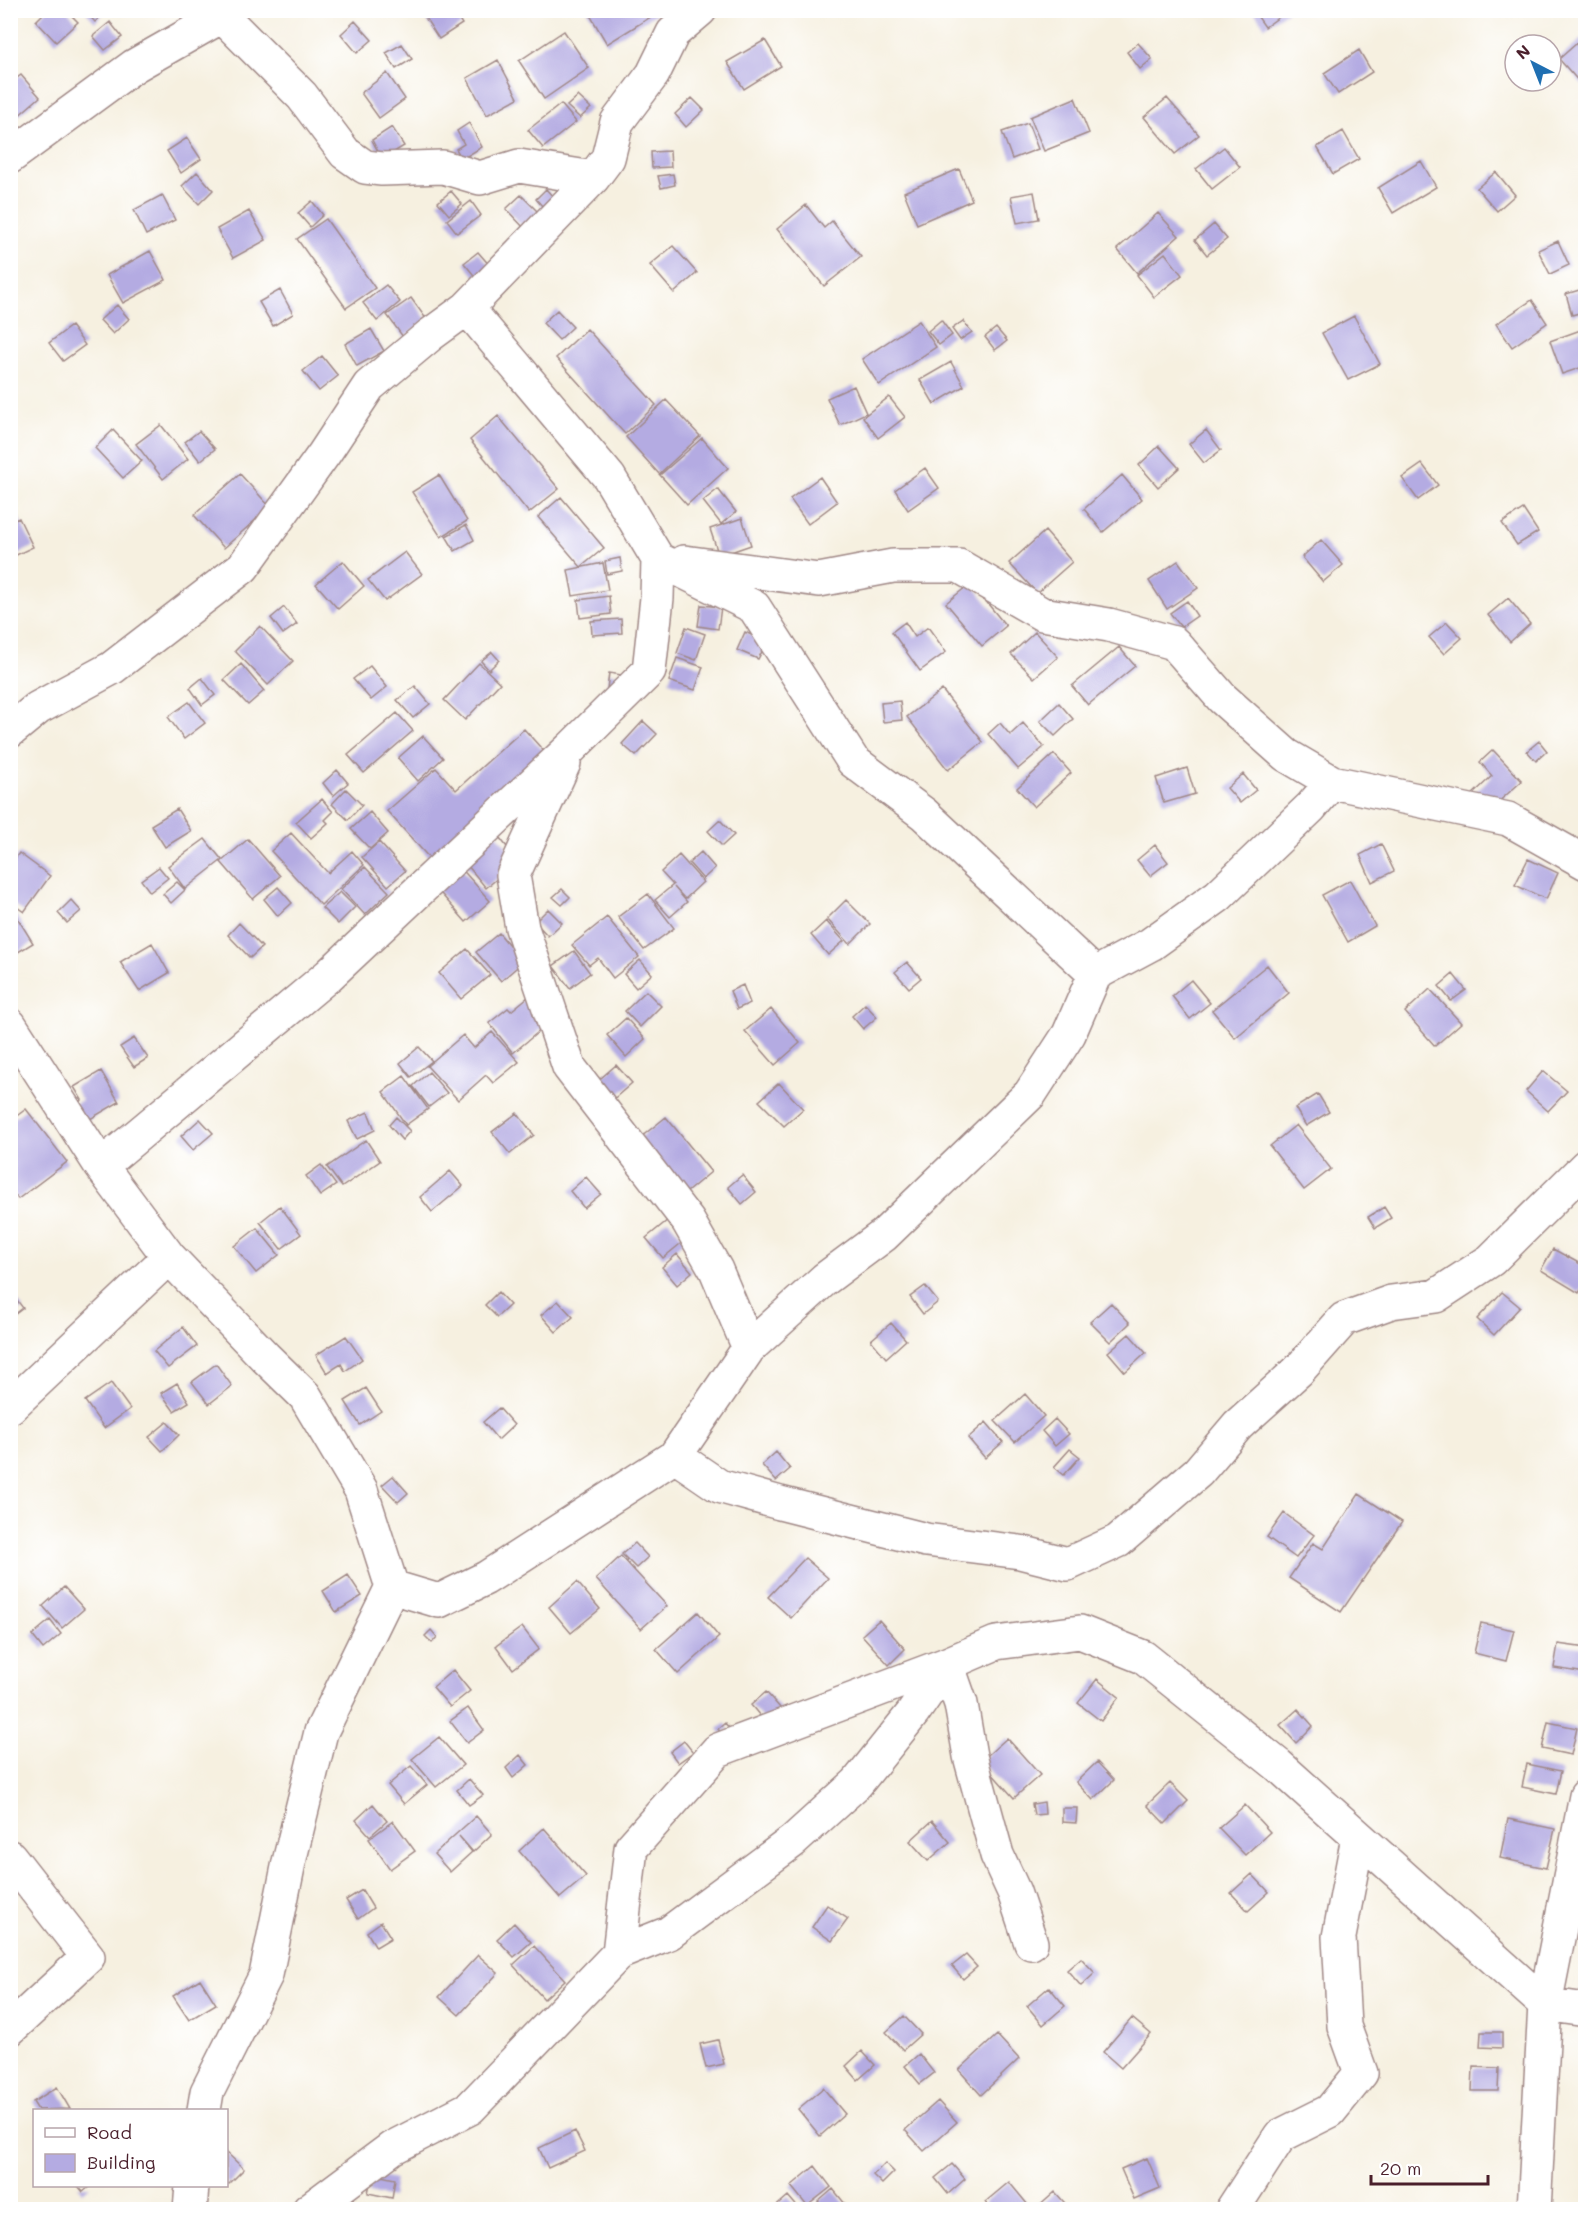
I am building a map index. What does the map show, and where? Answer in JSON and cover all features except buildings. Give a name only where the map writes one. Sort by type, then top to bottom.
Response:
[{"type":"street","points":[[10,731],[38,708],[112,668],[243,567],[324,454],[369,386],[430,335],[468,308],[593,178],[608,158],[617,122],[653,74],[673,33],[700,10]]},
{"type":"street","points":[[10,157],[134,66],[222,12],[302,96],[345,153],[365,167],[382,169],[443,167],[480,178],[519,166],[593,178]]},
{"type":"street","points":[[468,308],[609,477],[658,558],[754,608],[853,761],[924,814],[1095,974]]},
{"type":"street","points":[[101,1167],[329,975],[571,748],[649,671],[657,598],[658,558]]},
{"type":"street","points":[[658,558],[819,580],[893,566],[959,567],[1041,614],[1109,626],[1174,644],[1222,698],[1286,755],[1332,782],[1508,819],[1586,863]]},
{"type":"street","points":[[571,748],[513,875],[522,927],[569,1067],[688,1221],[716,1270],[749,1348]]},
{"type":"street","points":[[392,1587],[438,1601],[486,1578],[675,1456],[749,1348],[825,1279],[884,1235],[1030,1094],[1069,1034],[1095,974],[1151,944],[1218,896],[1311,807],[1332,782]]},
{"type":"street","points":[[10,1025],[101,1167],[169,1257],[305,1396],[361,1490],[392,1587],[321,1732],[289,1862],[266,1975],[207,2091],[204,2109]]},
{"type":"street","points":[[675,1456],[719,1486],[780,1503],[926,1540],[1020,1552],[1068,1564],[1119,1541],[1198,1472],[1238,1425],[1298,1371],[1344,1319],[1391,1302],[1436,1296],[1491,1260],[1586,1166]]},
{"type":"street","points":[[10,1407],[169,1257]]},
{"type":"street","points":[[619,1953],[631,1848],[718,1750],[947,1664],[996,1643],[1080,1632],[1143,1657],[1278,1765],[1545,2004],[1586,2010]]},
{"type":"street","points":[[947,1664],[961,1704],[970,1756],[997,1855],[1014,1892],[1031,1943]]},
{"type":"street","points":[[309,2210],[392,2148],[470,2108],[619,1953],[669,1934],[793,1841],[857,1783],[914,1713],[947,1664]]},
{"type":"street","points":[[1534,2210],[1545,2004],[1586,1796]]},
{"type":"street","points":[[1232,2210],[1280,2136],[1330,2112],[1361,2073],[1344,2026],[1339,1937],[1358,1837]]},
{"type":"street","points":[[10,1857],[88,1957],[10,2029]]},
{"type":"street","points":[[190,2210],[192,2187]]}]
